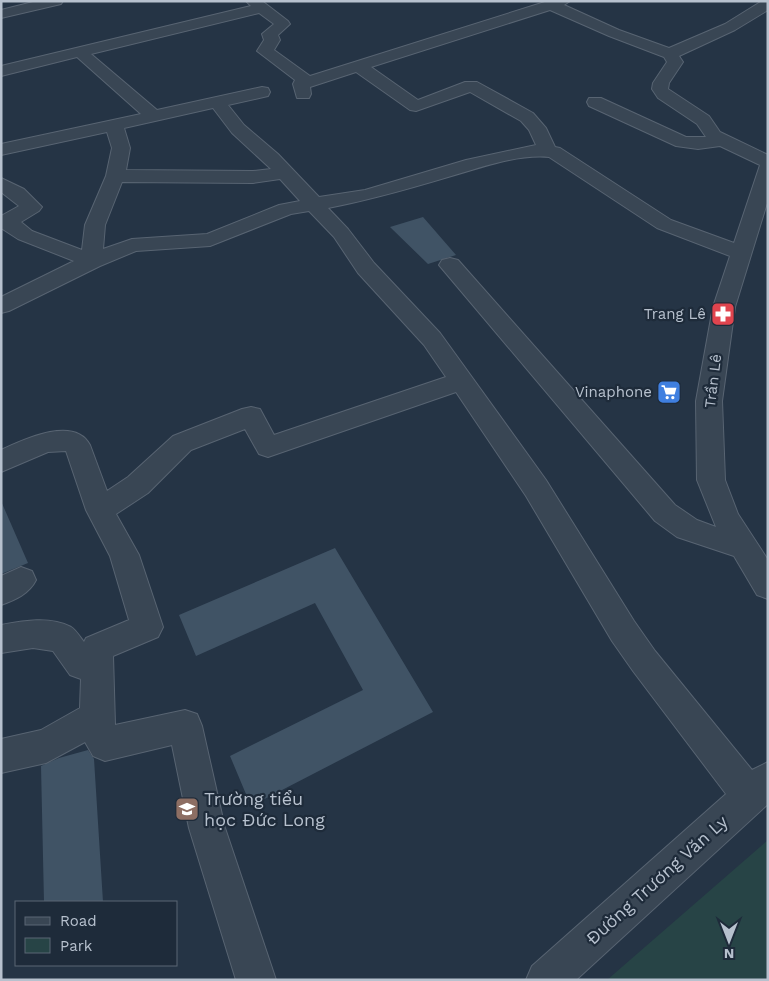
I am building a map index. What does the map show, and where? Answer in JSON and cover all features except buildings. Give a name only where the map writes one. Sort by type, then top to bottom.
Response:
[{"type":"street","points":[[1,14],[56,1]]},
{"type":"street","points":[[1,71],[80,52],[257,4],[283,24],[270,34],[272,40],[265,51],[305,88],[359,66],[558,3],[614,33],[670,54],[676,62],[661,84],[660,89],[664,94],[703,120],[714,136],[767,173]]},
{"type":"street","points":[[670,54],[730,27],[768,4]]},
{"type":"street","points":[[80,52],[154,116]]},
{"type":"street","points":[[359,66],[416,106],[471,86],[527,117],[537,128],[547,150]]},
{"type":"street","points":[[1,150],[262,92]]},
{"type":"street","points":[[595,102],[682,142],[698,144],[722,140]]},
{"type":"street","points":[[218,103],[238,129],[271,158],[313,206],[341,233],[366,268],[432,339],[536,488],[633,646],[759,788]]},
{"type":"street","points":[[92,261],[95,225],[115,176],[121,148],[114,125]]},
{"type":"street","points":[[1,306],[92,261],[132,245],[210,240],[286,209],[313,206],[367,195],[481,162],[534,150],[554,152],[664,224],[741,253]]},
{"type":"street","points":[[115,176],[253,177],[284,173]]},
{"type":"street","name":"Trần Lê","points":[[767,173],[724,307],[709,402],[711,480],[726,518],[742,547],[768,586]]},
{"type":"street","points":[[1,184],[17,193],[32,207],[4,222]]},
{"type":"street","points":[[4,222],[25,235],[92,261]]},
{"type":"street","points":[[450,265],[665,513],[687,529],[742,547]]},
{"type":"street","points":[[100,510],[138,485],[182,443],[251,416],[268,448],[460,380]]},
{"type":"street","points":[[1,462],[49,441],[69,440],[77,445],[100,510],[124,555],[148,628],[97,648],[97,717],[46,746],[1,756]]},
{"type":"street","points":[[1,639],[33,634],[62,638],[81,664],[97,656]]},
{"type":"street","points":[[97,706],[98,733],[105,744],[185,726],[208,828],[256,980]]},
{"type":"street","name":"Đường Trương Văn Ly","points":[[546,980],[759,788]]},
{"type":"green space","points":[[768,840],[768,980],[607,980]]},
{"type":"place","name":"Trang Lê","points":[[723,314]]},
{"type":"place","name":"Vinaphone","points":[[669,392]]},
{"type":"place","name":"Trường tiểu học Đức Long","points":[[187,809]]}]
